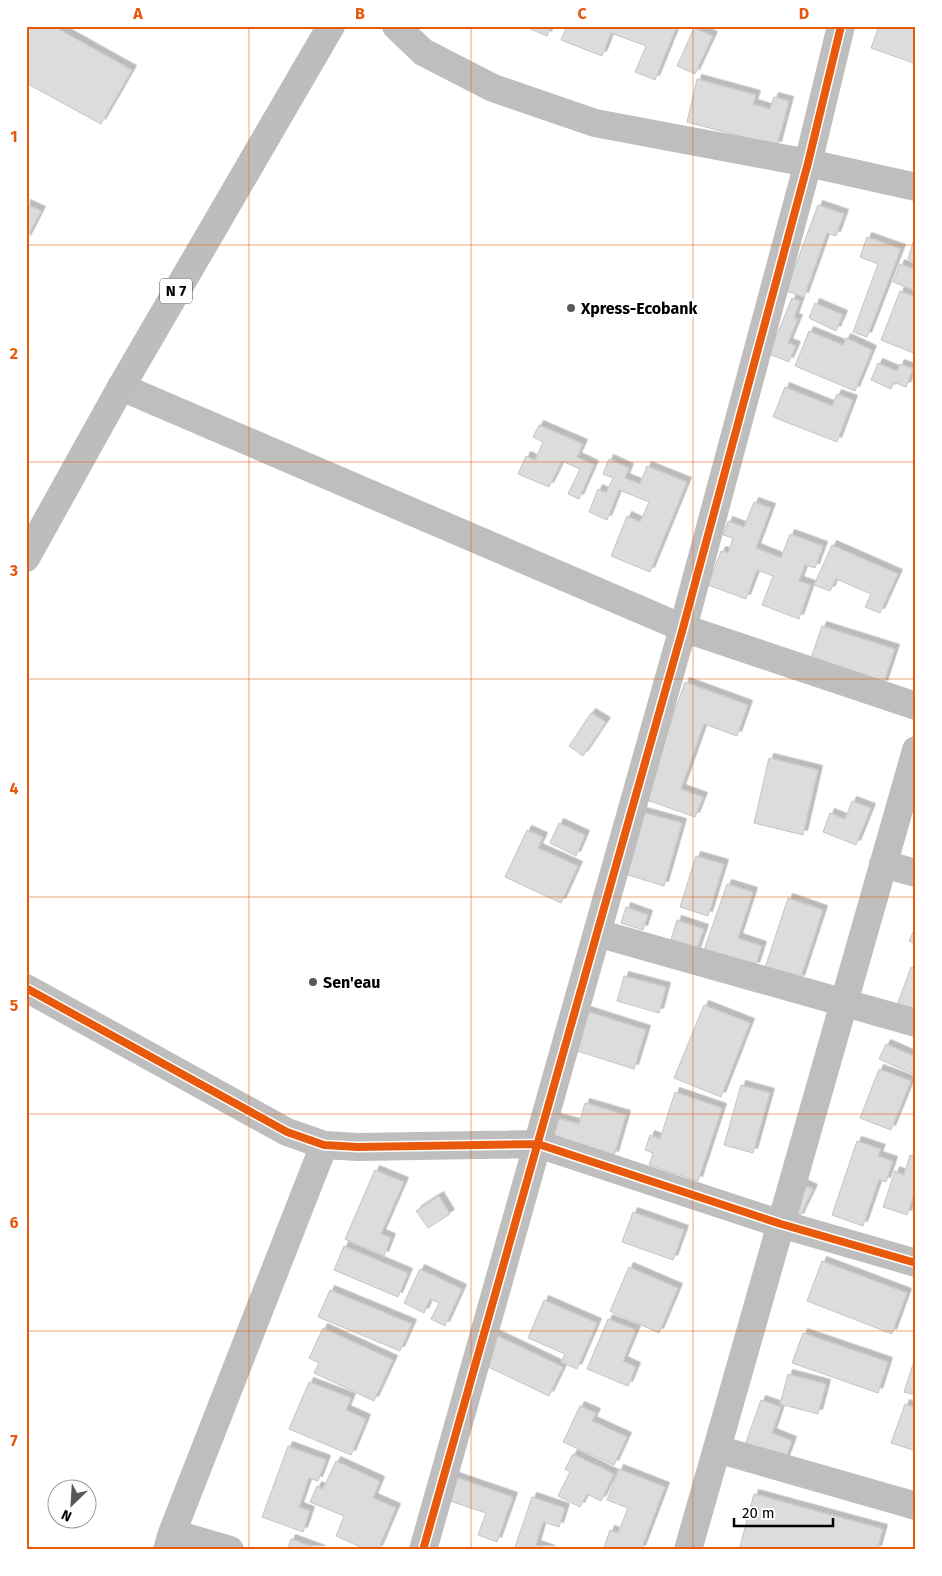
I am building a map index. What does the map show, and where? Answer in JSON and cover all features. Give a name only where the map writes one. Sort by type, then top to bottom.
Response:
[{"type":"highway","name":"N 7","points":[[26,558],[121,387],[331,26]]},
{"type":"street","points":[[396,26],[423,52],[493,88],[595,123],[808,163],[916,187]]},
{"type":"street","points":[[423,1550],[683,628],[808,163],[841,26]]},
{"type":"street","points":[[121,387],[683,628],[916,706]]},
{"type":"street","points":[[688,1550],[916,750]]},
{"type":"street","points":[[883,864],[916,873]]},
{"type":"street","points":[[597,933],[916,1023]]},
{"type":"street","points":[[26,988],[287,1132],[324,1145],[358,1147],[538,1144],[781,1224],[916,1263]]},
{"type":"street","points":[[230,1550],[170,1541],[324,1145]]},
{"type":"street","points":[[716,1449],[916,1506]]},
{"type":"building","points":[[26,26],[53,26],[132,70],[101,124],[26,83]]},
{"type":"building","points":[[523,26],[551,26],[547,36]]},
{"type":"building","points":[[567,26],[677,26],[655,80],[635,72],[646,46],[611,33],[602,56],[561,40]]},
{"type":"building","points":[[879,26],[908,26],[916,29],[916,64],[871,48]]},
{"type":"building","points":[[694,28],[713,36],[695,74],[677,66]]},
{"type":"building","points":[[697,79],[756,95],[753,104],[770,109],[774,97],[789,101],[777,146],[687,122]]},
{"type":"building","points":[[26,204],[41,211],[26,240]]},
{"type":"building","points":[[818,205],[844,214],[836,236],[827,233],[804,297],[786,291]]},
{"type":"building","points":[[916,233],[916,262],[908,259]]},
{"type":"building","points":[[867,237],[901,249],[867,337],[853,332],[878,264],[860,257]]},
{"type":"building","points":[[900,264],[916,270],[916,291],[893,282]]},
{"type":"building","points":[[900,291],[916,297],[916,354],[881,340]]},
{"type":"building","points":[[792,298],[800,301],[794,318],[798,319],[788,343],[796,346],[789,362],[769,354]]},
{"type":"building","points":[[815,303],[843,315],[836,331],[809,318]]},
{"type":"building","points":[[809,331],[843,345],[846,338],[872,350],[855,391],[795,366]]},
{"type":"building","points":[[878,363],[897,371],[900,364],[913,369],[906,387],[894,382],[891,389],[871,380]]},
{"type":"building","points":[[785,387],[832,406],[837,394],[853,400],[837,442],[773,417]]},
{"type":"building","points":[[539,425],[583,444],[577,457],[594,465],[579,499],[568,494],[580,469],[562,461],[549,487],[518,474],[526,456],[535,460],[543,442],[533,437]]},
{"type":"building","points":[[609,459],[629,468],[625,478],[640,484],[647,466],[687,482],[650,572],[611,556],[627,516],[640,522],[649,502],[619,490],[607,520],[589,512],[598,489],[606,493],[613,478],[603,474]]},
{"type":"building","points":[[754,502],[771,508],[756,548],[781,558],[790,534],[823,546],[815,568],[805,565],[799,581],[811,585],[799,619],[762,605],[773,576],[757,570],[746,599],[708,585],[721,551],[728,553],[733,538],[723,535],[728,521],[744,527]]},
{"type":"building","points":[[832,545],[898,574],[880,613],[865,607],[871,594],[836,579],[830,591],[814,585]]},
{"type":"building","points":[[822,626],[895,649],[883,685],[810,661]]},
{"type":"building","points":[[685,682],[748,705],[737,736],[704,724],[681,789],[703,797],[695,817],[644,799]]},
{"type":"building","points":[[591,713],[606,722],[583,756],[569,746]]},
{"type":"building","points":[[769,758],[818,770],[803,835],[754,823]]},
{"type":"building","points":[[852,801],[871,808],[856,845],[823,832],[830,813],[845,819]]},
{"type":"building","points":[[642,812],[682,823],[664,886],[625,874]]},
{"type":"building","points":[[559,823],[585,835],[576,856],[550,843]]},
{"type":"building","points":[[527,830],[543,837],[538,848],[578,866],[561,903],[505,877]]},
{"type":"building","points":[[696,856],[724,864],[708,916],[680,907]]},
{"type":"building","points":[[727,884],[753,892],[738,938],[762,946],[755,967],[704,950]]},
{"type":"building","points":[[788,898],[823,910],[800,980],[765,968]]},
{"type":"building","points":[[626,907],[648,915],[643,930],[621,923]]},
{"type":"building","points":[[677,920],[704,929],[696,952],[670,943]]},
{"type":"building","points":[[916,926],[916,944],[909,941]]},
{"type":"building","points":[[911,967],[916,969],[916,1012],[897,1005]]},
{"type":"building","points":[[624,976],[666,987],[659,1013],[617,1001]]},
{"type":"building","points":[[704,1005],[750,1023],[721,1097],[674,1078]]},
{"type":"building","points":[[586,1011],[646,1030],[634,1069],[574,1050]]},
{"type":"building","points":[[886,1044],[916,1057],[916,1068],[913,1074],[879,1059]]},
{"type":"building","points":[[879,1069],[911,1081],[891,1130],[860,1118]]},
{"type":"building","points":[[741,1085],[770,1093],[753,1153],[724,1145]]},
{"type":"building","points":[[675,1092],[722,1108],[698,1181],[649,1165],[653,1153],[645,1150],[650,1135],[660,1139]]},
{"type":"building","points":[[585,1103],[626,1115],[614,1156],[548,1137],[553,1117],[579,1124]]},
{"type":"building","points":[[857,1141],[881,1149],[878,1156],[893,1161],[886,1182],[879,1180],[863,1226],[832,1215]]},
{"type":"building","points":[[910,1155],[916,1157],[916,1188],[907,1215],[883,1207],[895,1171],[904,1175]]},
{"type":"building","points":[[375,1170],[404,1182],[381,1234],[391,1238],[384,1256],[345,1239]]},
{"type":"building","points":[[802,1184],[813,1189],[799,1218],[789,1213]]},
{"type":"building","points":[[439,1196],[450,1214],[428,1228],[416,1211]]},
{"type":"building","points":[[633,1212],[684,1230],[673,1260],[622,1242]]},
{"type":"building","points":[[344,1246],[408,1273],[398,1297],[334,1270]]},
{"type":"building","points":[[822,1261],[907,1293],[892,1334],[807,1301]]},
{"type":"building","points":[[629,1267],[678,1288],[659,1333],[610,1311]]},
{"type":"building","points":[[420,1269],[462,1289],[445,1326],[431,1319],[439,1303],[430,1299],[424,1313],[404,1303]]},
{"type":"building","points":[[330,1290],[412,1324],[400,1351],[318,1317]]},
{"type":"building","points":[[544,1300],[597,1323],[577,1369],[561,1362],[565,1354],[528,1338]]},
{"type":"building","points":[[608,1319],[636,1330],[623,1361],[636,1367],[628,1386],[587,1369]]},
{"type":"building","points":[[323,1328],[393,1360],[374,1401],[314,1373],[319,1363],[309,1358]]},
{"type":"building","points":[[803,1333],[888,1362],[878,1393],[792,1363]]},
{"type":"building","points":[[494,1334],[563,1367],[549,1396],[480,1363]]},
{"type":"building","points":[[916,1355],[916,1395],[904,1392]]},
{"type":"building","points":[[788,1374],[826,1384],[818,1414],[780,1404]]},
{"type":"building","points":[[309,1382],[351,1398],[346,1410],[366,1419],[351,1455],[289,1429]]},
{"type":"building","points":[[761,1400],[781,1407],[772,1433],[792,1441],[785,1460],[745,1445]]},
{"type":"building","points":[[905,1404],[916,1408],[916,1451],[891,1443]]},
{"type":"building","points":[[580,1406],[596,1413],[592,1421],[627,1437],[614,1465],[563,1442]]},
{"type":"building","points":[[288,1446],[326,1460],[318,1481],[309,1478],[299,1507],[310,1511],[303,1532],[262,1517]]},
{"type":"building","points":[[573,1454],[614,1474],[601,1501],[587,1494],[580,1507],[558,1496],[570,1472],[565,1469]]},
{"type":"building","points":[[336,1461],[380,1481],[373,1498],[396,1508],[378,1550],[367,1550],[336,1536],[344,1516],[310,1502],[317,1486],[323,1489]]},
{"type":"building","points":[[619,1469],[665,1487],[641,1550],[603,1550],[610,1530],[618,1533],[628,1508],[607,1500]]},
{"type":"building","points":[[452,1476],[513,1497],[497,1542],[478,1535],[486,1513],[444,1499]]},
{"type":"building","points":[[754,1494],[883,1529],[877,1550],[739,1550]]},
{"type":"building","points":[[532,1497],[565,1508],[559,1527],[543,1522],[536,1545],[551,1550],[514,1550]]},
{"type":"building","points":[[291,1539],[321,1550],[287,1550]]},
{"type":"cycle path","points":[[423,1550],[683,628],[808,163],[841,26]]},
{"type":"cycle path","points":[[26,988],[287,1132],[324,1145],[358,1147],[538,1144],[781,1224],[916,1263]]},
{"type":"place","name":"Xpress-Ecobank","points":[[571,308]]},
{"type":"place","name":"Sen'eau","points":[[313,982]]}]
